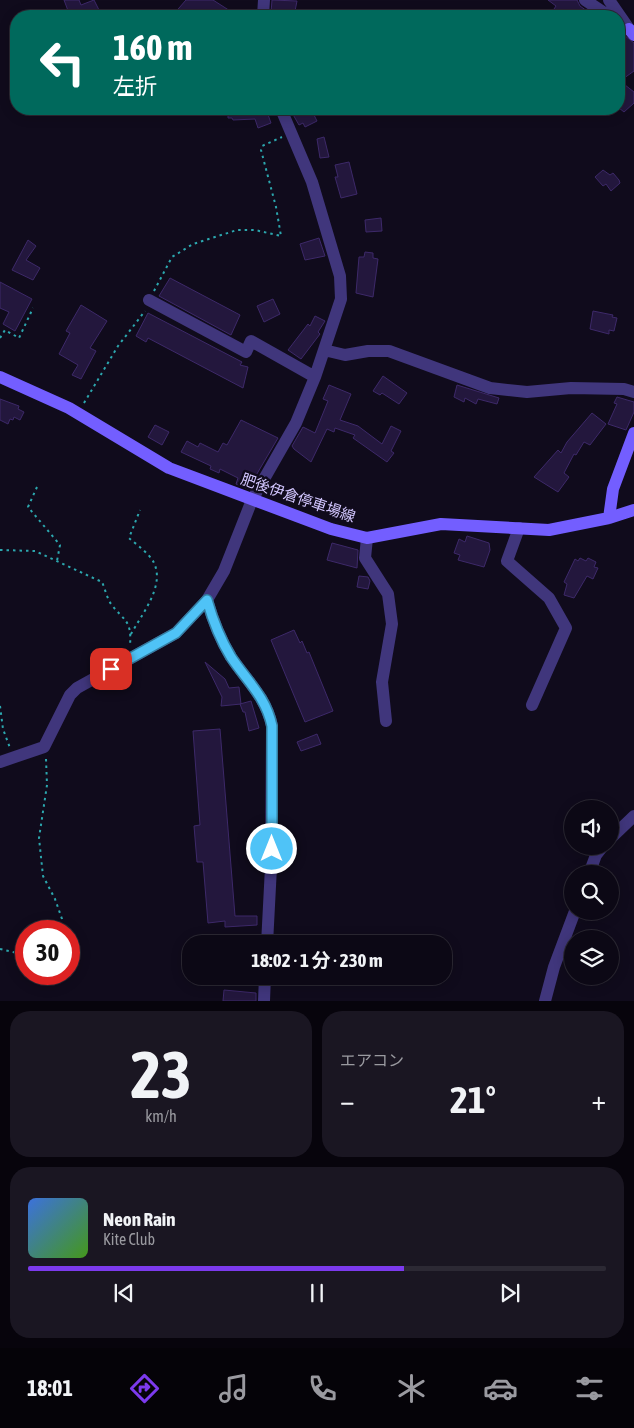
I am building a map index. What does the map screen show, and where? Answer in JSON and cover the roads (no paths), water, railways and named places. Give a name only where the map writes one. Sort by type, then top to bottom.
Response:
[{"type":"main road","name":"肥後伊倉停車場線","points":[[0,377],[78,413],[169,468],[331,529],[367,538],[441,524],[550,530],[610,518],[634,510]]},
{"type":"main road","points":[[610,518],[613,489],[634,433]]},
{"type":"street","points":[[585,0],[600,10]]},
{"type":"street","points":[[0,762],[44,746],[70,695],[77,688],[176,633],[207,600],[224,571],[252,500],[296,423],[315,377],[341,299],[340,276],[312,182],[284,115]]},
{"type":"street","points":[[150,300],[246,352],[251,342],[315,377]]},
{"type":"street","points":[[324,350],[345,355],[389,350],[490,388],[527,392],[571,388],[634,392]]},
{"type":"street","points":[[519,528],[508,561],[549,598],[566,628],[532,705]]},
{"type":"street","points":[[367,538],[366,558],[388,594],[392,624],[382,682],[386,721]]},
{"type":"street","points":[[207,600],[215,627],[231,657],[267,706],[272,726],[272,867],[268,935]]},
{"type":"street","points":[[619,830],[634,816]]},
{"type":"street","points":[[545,1000],[554,967],[572,920]]},
{"type":"street","points":[[264,1000],[265,985]]}]
